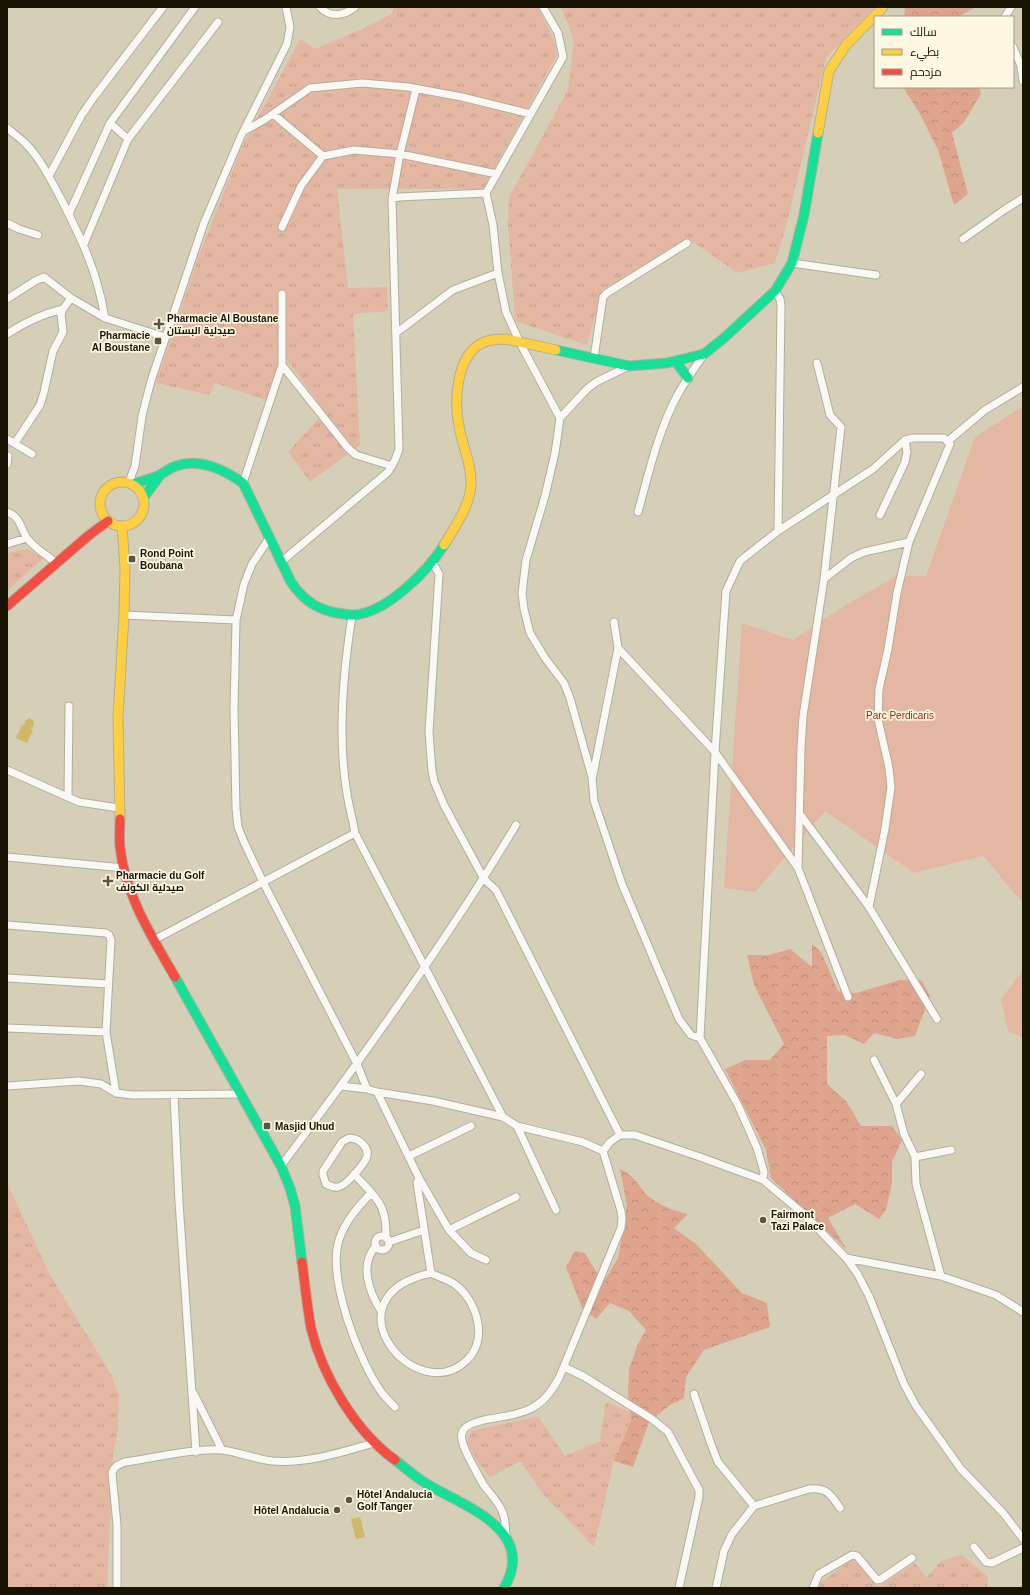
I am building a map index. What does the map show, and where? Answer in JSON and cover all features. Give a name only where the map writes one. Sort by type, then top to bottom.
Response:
[{"type":"main road","points":[[874,16],[883,7]]},
{"type":"main road","points":[[131,483],[161,474],[176,466],[190,464],[209,466],[230,474],[243,483],[297,592],[306,601],[318,608],[352,616],[380,607],[412,583],[433,563],[449,538],[470,493],[470,465],[460,429],[456,405],[464,364],[474,349],[483,342],[494,338],[506,339],[629,366],[655,365],[676,362],[704,354],[724,338],[775,291],[792,263],[804,215],[829,71],[834,60],[842,49],[874,16]]},
{"type":"main road","points":[[676,362],[688,378]]},
{"type":"main road","points":[[144,496],[161,474]]},
{"type":"main road","points":[[121,481],[131,483],[140,489],[144,496],[144,510],[136,522],[126,526],[114,525],[108,521],[102,513],[100,500],[102,493],[107,487],[114,483],[121,481]]},
{"type":"main road","points":[[88,536],[102,513]]},
{"type":"main road","points":[[7,606],[88,536],[108,521]]},
{"type":"main road","points":[[126,526],[124,616],[118,718],[119,808],[120,848],[132,898],[281,1166],[291,1190],[296,1211],[309,1313],[321,1355],[332,1384],[345,1407],[374,1443],[419,1480],[490,1519],[506,1535],[510,1544],[513,1561],[511,1575],[504,1588]]},
{"type":"street","points":[[49,176],[81,116],[163,7]]},
{"type":"street","points":[[69,214],[110,123],[195,7]]},
{"type":"street","points":[[131,483],[142,416],[165,336],[204,223],[244,131],[287,44],[290,27],[286,7]]},
{"type":"street","points":[[320,7],[336,16],[344,14],[355,7]]},
{"type":"street","points":[[544,7],[558,33],[563,57],[486,193],[493,225],[498,273],[506,312],[520,343],[560,418]]},
{"type":"street","points":[[1006,16],[1011,7]]},
{"type":"street","points":[[84,244],[128,139],[218,22]]},
{"type":"street","points":[[1014,50],[1022,64],[1023,81]]},
{"type":"street","points":[[244,131],[273,114],[310,88],[362,83],[462,96],[531,114]]},
{"type":"street","points":[[281,562],[388,472],[399,449],[392,199],[400,154],[416,89]]},
{"type":"street","points":[[273,114],[323,156]]},
{"type":"street","points":[[110,123],[128,139]]},
{"type":"street","points":[[7,128],[27,145],[49,176],[69,214],[84,244],[96,274],[105,318]]},
{"type":"street","points":[[282,227],[301,186],[323,156],[354,150],[400,154],[497,174]]},
{"type":"street","points":[[392,199],[400,197],[486,193]]},
{"type":"street","points":[[964,239],[1000,212],[1023,198]]},
{"type":"street","points":[[7,223],[18,229],[38,235]]},
{"type":"street","points":[[594,358],[603,297],[607,293],[687,243]]},
{"type":"street","points":[[792,263],[876,275]]},
{"type":"street","points":[[396,333],[452,290],[498,273]]},
{"type":"street","points":[[7,299],[35,280],[44,277],[90,311],[105,318],[165,336]]},
{"type":"street","points":[[775,291],[782,306],[778,531]]},
{"type":"street","points":[[243,483],[282,365],[282,294]]},
{"type":"street","points":[[15,443],[36,412],[42,398],[53,351],[63,332],[61,323],[63,309],[71,298]]},
{"type":"street","points":[[7,334],[25,322],[48,312],[63,309]]},
{"type":"street","points":[[638,512],[654,453],[664,424],[677,396],[704,354]]},
{"type":"street","points":[[798,868],[803,716],[824,578],[841,427],[830,415],[817,363]]},
{"type":"street","points":[[282,365],[348,448],[356,455],[392,466]]},
{"type":"street","points":[[629,366],[596,382],[587,389],[560,418],[555,453],[546,496],[526,560],[522,593],[530,633],[545,658],[564,683],[570,698],[592,777],[594,801],[622,884],[679,1019],[691,1036],[700,1038]]},
{"type":"street","points":[[948,441],[985,410],[1023,387]]},
{"type":"street","points":[[763,1180],[764,1172],[757,1148],[738,1105],[700,1038],[715,752],[726,591],[740,561],[778,531],[873,469],[905,440],[913,438],[944,438],[950,444],[909,542],[897,593],[888,649],[879,688],[878,719],[890,768],[891,787],[885,829],[869,907]]},
{"type":"street","points":[[7,439],[32,454]]},
{"type":"street","points":[[880,515],[905,462],[907,452],[905,440]]},
{"type":"street","points":[[7,464],[8,456]]},
{"type":"street","points":[[7,512],[14,515],[20,523],[27,538],[56,563]]},
{"type":"street","points":[[7,544],[27,538]]},
{"type":"street","points":[[270,538],[252,564],[244,584],[236,620],[234,709],[236,808],[238,827],[263,882],[357,1064],[367,1089]]},
{"type":"street","points":[[824,578],[851,558],[864,552],[909,542]]},
{"type":"street","points":[[433,563],[439,574],[429,732],[434,781],[444,805],[484,879],[496,890],[620,1135]]},
{"type":"street","points":[[124,616],[236,620]]},
{"type":"street","points":[[352,616],[345,658],[342,724],[347,793],[355,833],[426,966],[503,1117]]},
{"type":"street","points":[[592,777],[618,648],[614,622]]},
{"type":"street","points":[[618,648],[715,752],[798,868],[848,996]]},
{"type":"street","points":[[68,797],[69,706]]},
{"type":"street","points":[[7,770],[79,802],[119,808]]},
{"type":"street","points":[[800,814],[869,907],[937,1019]]},
{"type":"street","points":[[281,1166],[357,1064],[426,966],[484,879],[516,825]]},
{"type":"street","points":[[154,940],[355,833]]},
{"type":"street","points":[[7,857],[124,868]]},
{"type":"street","points":[[7,925],[108,933],[111,940],[106,1032],[116,1093]]},
{"type":"street","points":[[7,978],[108,984]]},
{"type":"street","points":[[7,1028],[106,1032]]},
{"type":"street","points":[[874,1060],[896,1104],[904,1134],[914,1157],[916,1184],[941,1276]]},
{"type":"street","points":[[896,1104],[921,1074]]},
{"type":"street","points":[[7,1086],[79,1081],[101,1084],[116,1093],[144,1096],[240,1094]]},
{"type":"street","points":[[341,1086],[367,1089],[433,1101],[503,1117],[517,1126],[583,1142],[603,1151],[621,1211],[621,1228],[554,1388],[540,1404],[530,1410],[473,1423],[463,1432],[462,1442],[483,1483],[502,1511],[505,1519],[506,1535]]},
{"type":"street","points":[[377,1092],[419,1178],[449,1230],[472,1254],[486,1260]]},
{"type":"street","points":[[174,1095],[179,1202],[196,1452]]},
{"type":"street","points":[[409,1156],[472,1126]]},
{"type":"street","points":[[517,1126],[556,1210]]},
{"type":"street","points":[[603,1151],[610,1142],[620,1135],[635,1135],[763,1180],[805,1215],[846,1258],[857,1273],[904,1384],[916,1406],[961,1469],[1004,1514],[1023,1539]]},
{"type":"street","points":[[349,1138],[359,1140],[366,1150],[366,1158],[354,1174],[346,1183],[338,1188],[326,1184],[323,1175],[326,1166],[342,1142],[349,1138]]},
{"type":"street","points":[[914,1157],[951,1150]]},
{"type":"street","points":[[354,1174],[381,1204],[386,1215],[388,1240]]},
{"type":"street","points":[[419,1178],[417,1183],[431,1273]]},
{"type":"street","points":[[371,1193],[352,1214],[343,1227],[338,1242],[336,1257],[338,1283],[346,1319],[373,1378],[383,1394],[394,1407]]},
{"type":"street","points":[[449,1230],[516,1197]]},
{"type":"street","points":[[381,1310],[387,1298],[397,1287],[414,1278],[431,1273],[453,1283],[462,1290],[469,1300],[477,1317],[479,1336],[471,1356],[466,1362],[448,1372],[430,1372],[410,1365],[392,1347],[382,1328],[381,1310],[370,1292],[368,1260],[370,1252],[376,1246],[375,1242],[378,1238],[382,1236],[388,1240],[424,1230]]},
{"type":"street","points":[[846,1258],[941,1276],[984,1290],[1021,1308]]},
{"type":"street","points":[[564,1367],[583,1376],[656,1422],[668,1432],[676,1445],[699,1490],[699,1497],[679,1588]]},
{"type":"street","points":[[192,1390],[222,1450]]},
{"type":"street","points":[[694,1394],[718,1462],[754,1506]]},
{"type":"street","points":[[117,1588],[117,1525],[113,1469],[116,1466],[125,1462],[196,1452],[222,1450],[272,1461],[287,1461],[332,1454],[374,1443]]},
{"type":"street","points":[[716,1588],[724,1551],[732,1534],[754,1506],[810,1489],[819,1489],[831,1496],[840,1508]]},
{"type":"street","points":[[974,1547],[986,1562],[992,1563],[1023,1548]]},
{"type":"street","points":[[814,1588],[819,1574],[852,1555],[856,1556],[872,1576],[878,1580],[912,1558]]},
{"type":"green space","points":[[394,7],[538,7],[553,38],[557,55],[483,189],[337,189],[348,288],[387,287],[388,311],[353,314],[360,445],[310,482],[288,452],[325,412],[285,357],[266,400],[215,383],[209,395],[156,383],[199,255],[242,147],[300,39],[315,49],[360,30],[391,14]]},
{"type":"green space","points":[[561,7],[874,7],[826,58],[787,223],[775,263],[738,273],[690,240],[602,290],[587,345],[515,321],[508,223],[509,197],[568,90],[574,40]]},
{"type":"green space","points":[[905,7],[976,7],[960,16],[904,16]]},
{"type":"green space","points":[[904,88],[979,88],[981,94],[964,122],[952,133],[968,194],[954,205],[938,150],[920,114]]},
{"type":"green space","name":"Parc Perdicaris","points":[[1023,406],[1023,903],[983,856],[914,873],[825,811],[755,892],[724,888],[742,623],[793,640],[841,608],[896,576],[926,576],[975,437]]},
{"type":"green space","points":[[27,549],[44,558],[7,591],[7,553]]},
{"type":"green space","points":[[812,944],[821,952],[838,991],[856,993],[900,980],[922,981],[930,996],[915,1036],[898,1039],[874,1033],[864,1044],[845,1035],[827,1036],[827,1084],[846,1101],[861,1126],[892,1126],[902,1140],[892,1162],[892,1183],[886,1210],[879,1219],[855,1204],[828,1218],[847,1250],[771,1178],[766,1150],[725,1069],[746,1060],[770,1060],[784,1044],[754,985],[747,955],[769,955],[790,949],[812,967]]},
{"type":"green space","points":[[1023,970],[1023,1038],[1008,1031],[1001,999]]},
{"type":"green space","points":[[620,1169],[632,1177],[645,1193],[655,1201],[671,1209],[688,1214],[674,1228],[696,1244],[742,1293],[767,1303],[770,1327],[704,1350],[686,1377],[684,1398],[670,1405],[649,1422],[633,1467],[614,1461],[631,1421],[628,1393],[629,1369],[638,1344],[646,1330],[629,1311],[610,1303],[596,1319],[582,1308],[566,1267],[575,1251],[585,1253],[603,1283],[618,1258],[627,1206]]},
{"type":"green space","points":[[7,1183],[50,1275],[108,1369],[119,1394],[118,1430],[113,1454],[107,1588],[7,1588]]},
{"type":"green space","points":[[606,1402],[630,1412],[631,1421],[614,1461],[594,1547],[543,1494],[520,1461],[490,1477],[479,1464],[467,1442],[471,1431],[538,1416],[565,1456],[600,1441]]},
{"type":"green space","points":[[962,1555],[988,1577],[987,1588],[819,1588],[821,1582],[853,1559],[878,1587],[915,1563],[926,1578],[941,1561]]},
{"type":"shaded area","points":[[29,718],[33,720],[34,725],[31,729],[33,730],[27,743],[16,738],[22,725],[24,726],[25,721]]},
{"type":"shaded area","points":[[360,1517],[365,1537],[356,1539],[351,1519]]},
{"type":"traffic: fast","points":[[556,350],[629,366],[667,363],[704,354],[724,338],[775,291],[792,263],[804,215],[818,133]]},
{"type":"traffic: fast","points":[[676,362],[688,378]]},
{"type":"traffic: fast","points":[[133,484],[160,475],[176,466],[194,463],[219,469],[243,483],[291,582],[299,593],[308,601],[332,612],[353,615],[365,613],[392,599],[428,567],[444,545]]},
{"type":"traffic: fast","points":[[144,497],[161,474]]},
{"type":"traffic: fast","points":[[175,977],[281,1166],[290,1188],[295,1206],[302,1262]]},
{"type":"traffic: fast","points":[[395,1460],[417,1478],[480,1513],[494,1524],[505,1537],[512,1552],[512,1568],[504,1588]]},
{"type":"traffic: slow","points":[[874,16],[883,7]]},
{"type":"traffic: slow","points":[[818,133],[829,71],[846,45],[874,16]]},
{"type":"traffic: slow","points":[[444,545],[465,509],[471,485],[470,470],[457,416],[457,392],[459,380],[462,368],[467,358],[473,349],[482,343],[497,339],[506,339],[556,350]]},
{"type":"traffic: slow","points":[[118,482],[126,482],[131,483],[138,488],[143,495],[144,504],[143,513],[138,520],[131,525],[118,526],[110,523],[103,516],[100,508],[100,500],[103,492],[110,485],[118,482]]},
{"type":"traffic: slow","points":[[120,819],[118,717],[124,615],[125,568],[122,526]]},
{"type":"traffic: jam","points":[[7,606],[88,536],[108,521]]},
{"type":"traffic: jam","points":[[120,819],[120,847],[127,882],[157,947],[175,977]]},
{"type":"traffic: jam","points":[[302,1262],[311,1328],[323,1364],[342,1401],[354,1418],[380,1448],[395,1460]]},
{"type":"place","name":"Pharmacie Al Boustane صيدلية البستان","points":[[159,324]]},
{"type":"place","name":"Pharmacie Al Boustane","points":[[158,341]]},
{"type":"place","name":"Rond Point Boubana","points":[[132,559]]},
{"type":"place","name":"Pharmacie du Golf صيدلية الكولف","points":[[108,881]]},
{"type":"place","name":"Masjid Uhud","points":[[267,1126]]},
{"type":"place","name":"Fairmont Tazi Palace","points":[[763,1220]]},
{"type":"place","name":"Hôtel Andalucia Golf Tanger","points":[[349,1500]]},
{"type":"place","name":"Hôtel Andalucia","points":[[337,1510]]}]
